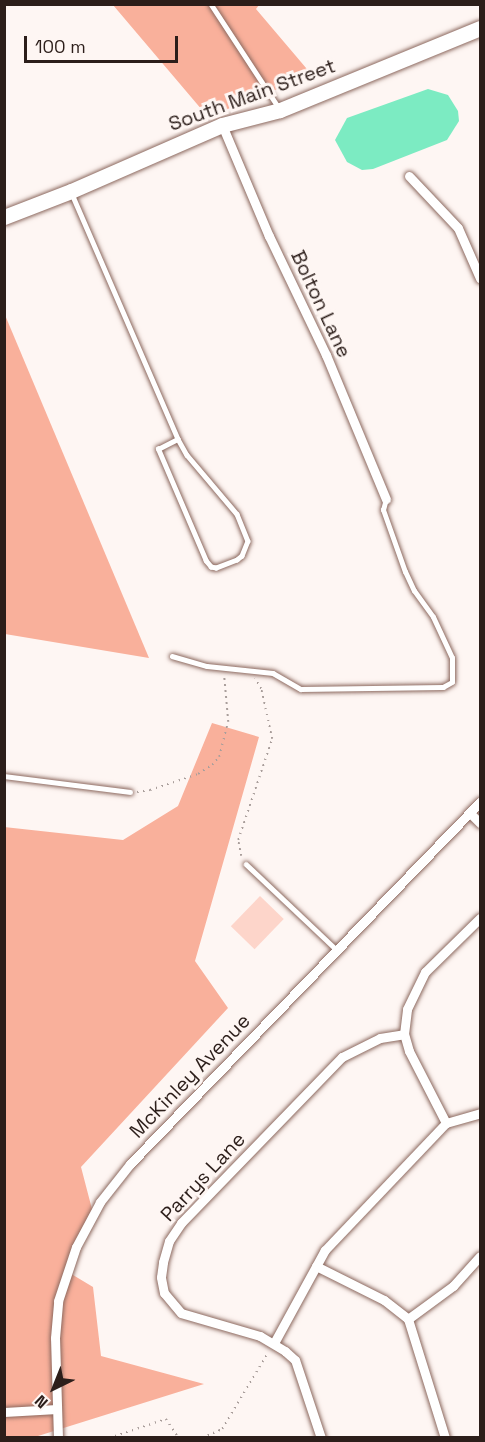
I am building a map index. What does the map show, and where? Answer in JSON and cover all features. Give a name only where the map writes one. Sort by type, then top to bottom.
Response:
[{"type":"highway","name":"South Main Street","points":[[4,217],[71,191],[222,125],[280,110],[480,28]]},
{"type":"street","name":"Bolton Lane","points":[[222,125],[269,236],[326,355],[386,499]]},
{"type":"street","points":[[409,176],[458,228],[480,278]]},
{"type":"street","name":"McKinley Avenue","points":[[58,1437],[55,1338],[58,1300],[63,1279],[85,1226],[130,1164],[480,802]]},
{"type":"street","points":[[470,813],[480,823]]},
{"type":"street","points":[[446,1123],[409,1052],[404,1034],[407,1009],[425,972],[480,918]]},
{"type":"street","name":"Parrys Lane","points":[[321,1437],[295,1360],[274,1343],[260,1336],[194,1319],[171,1304],[164,1293],[161,1276],[169,1241],[181,1222],[342,1057],[380,1038],[404,1034]]},
{"type":"street","points":[[274,1343],[325,1250],[446,1123],[480,1113]]},
{"type":"street","points":[[408,1319],[453,1286],[480,1256]]},
{"type":"street","points":[[316,1266],[384,1300],[408,1319],[445,1437]]},
{"type":"street","points":[[4,1412],[57,1409]]},
{"type":"lane","points":[[211,4],[280,110]]},
{"type":"lane","points":[[71,191],[178,439],[187,455],[237,514],[248,541],[242,556],[237,560],[216,568],[211,567],[207,561],[158,448],[178,439]]},
{"type":"lane","points":[[172,657],[222,668],[273,673],[302,689],[443,687],[452,682],[452,658],[433,617],[414,591],[405,572],[385,517],[386,499]]},
{"type":"lane","points":[[4,776],[130,792]]},
{"type":"lane","points":[[246,864],[337,951]]},
{"type":"path","points":[[130,792],[150,790],[198,774],[212,765],[219,757],[228,722],[222,668]]},
{"type":"path","points":[[246,669],[261,689],[272,732],[238,840],[238,849],[246,864]]},
{"type":"path","points":[[202,1437],[222,1429],[274,1343]]},
{"type":"path","points":[[109,1437],[166,1419],[179,1437]]},
{"type":"shaded area","points":[[113,5],[259,5],[256,9],[312,75],[208,117]]},
{"type":"shaded area","points":[[428,89],[448,95],[458,111],[459,121],[447,140],[373,169],[362,170],[347,162],[335,140],[347,118]]},
{"type":"shaded area","points":[[5,315],[149,658],[5,634]]},
{"type":"shaded area","points":[[212,723],[259,737],[195,961],[228,1008],[81,1167],[93,1213],[68,1272],[93,1287],[101,1356],[204,1384],[38,1436],[5,1436],[4,827],[123,840],[178,806]]},
{"type":"building","points":[[260,896],[284,919],[255,949],[231,926]]}]
